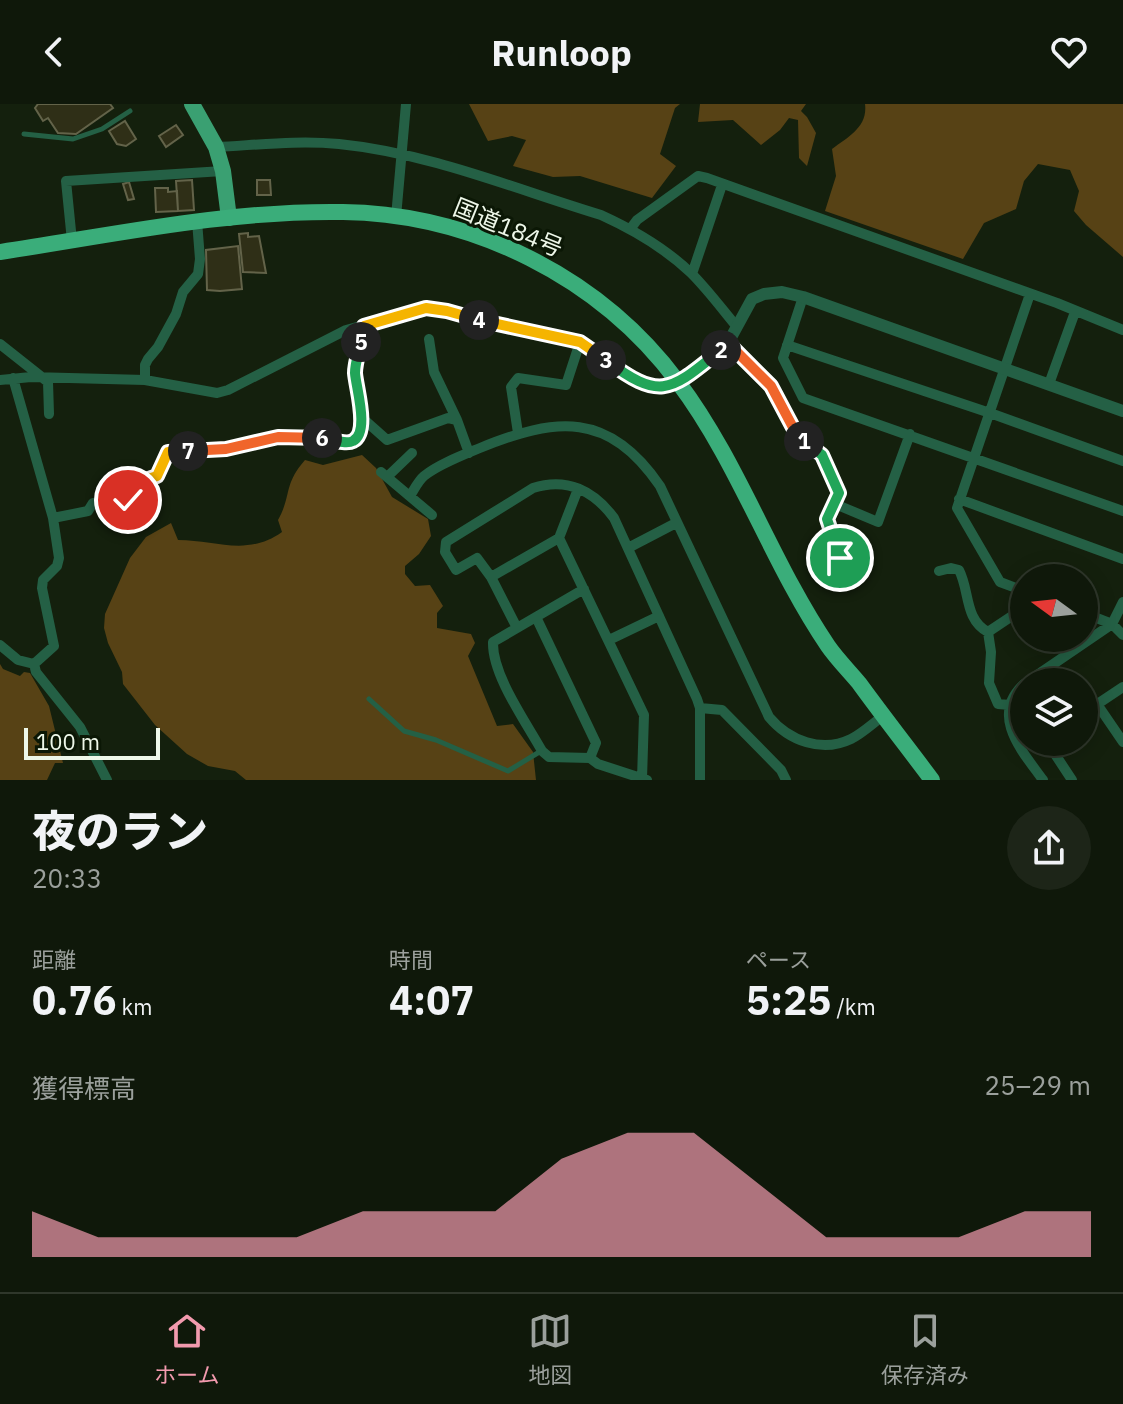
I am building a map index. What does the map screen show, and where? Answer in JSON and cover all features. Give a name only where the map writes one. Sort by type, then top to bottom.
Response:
[{"type":"highway","name":"国道184号","points":[[0,252],[197,221],[344,212],[447,226],[536,260],[576,283],[616,316],[679,383],[736,477],[828,646],[932,780]]},
{"type":"main road","points":[[192,104],[216,147],[223,171],[229,218]]},
{"type":"street","points":[[396,217],[406,104]]},
{"type":"street","points":[[216,147],[338,144],[403,154],[601,215],[631,228],[658,246],[692,274],[737,327]]},
{"type":"street","points":[[72,241],[66,181],[223,171]]},
{"type":"street","points":[[631,228],[637,220],[698,176],[1123,330]]},
{"type":"street","points":[[692,274],[722,185]]},
{"type":"street","points":[[145,380],[145,365],[176,314],[183,292],[198,274],[197,221]]},
{"type":"street","points":[[0,380],[145,380],[217,393],[346,330],[434,308],[580,342],[630,378],[648,385],[679,383],[728,343],[752,299],[782,292],[1123,411]]},
{"type":"street","points":[[1010,586],[1000,582],[957,508],[1030,294]]},
{"type":"street","points":[[803,297],[783,358],[803,398],[1123,511]]},
{"type":"street","points":[[1049,384],[1075,312]]},
{"type":"street","points":[[53,518],[88,511],[93,503],[128,500],[137,483],[157,476],[168,452],[226,449],[278,437],[318,437],[351,442],[356,439],[361,429],[355,373],[364,326]]},
{"type":"street","points":[[429,339],[434,372],[469,453]]},
{"type":"street","points":[[518,433],[511,387],[518,378],[566,385],[580,342]]},
{"type":"street","points":[[728,343],[771,386],[797,435],[822,455],[839,493],[827,519],[840,558]]},
{"type":"street","points":[[0,344],[48,382],[49,414]]},
{"type":"street","points":[[787,345],[1123,461]]},
{"type":"street","points":[[13,378],[53,518],[59,558],[57,566],[43,580],[42,588],[54,646],[34,664]]},
{"type":"street","points":[[360,416],[387,440],[448,418],[457,420]]},
{"type":"street","points":[[410,496],[423,476],[518,433],[556,425],[577,426],[603,434],[637,456],[660,486],[769,717],[780,730],[802,742],[836,744],[852,739],[883,716]]},
{"type":"street","points":[[835,504],[878,522],[910,434]]},
{"type":"street","points":[[412,453],[384,475],[432,515]]},
{"type":"street","points":[[517,628],[491,577],[477,558],[456,570],[445,552],[446,542],[533,488],[547,484],[578,489],[599,500],[614,518],[700,708],[700,780]]},
{"type":"street","points":[[491,577],[559,538],[578,489]]},
{"type":"street","points":[[959,499],[1123,559]]},
{"type":"street","points":[[628,548],[676,523]]},
{"type":"street","points":[[559,538],[584,589],[609,640],[644,715],[644,780],[598,764],[590,758],[549,757],[542,751],[513,699],[493,654],[493,642],[584,589]]},
{"type":"street","points":[[939,571],[959,570],[965,599],[978,627],[988,632]]},
{"type":"street","points":[[1049,668],[1112,624],[1123,602]]},
{"type":"street","points":[[609,640],[659,616]]},
{"type":"street","points":[[536,617],[596,743],[590,758]]},
{"type":"street","points":[[988,632],[1010,617]]},
{"type":"street","points":[[1098,618],[1112,624],[1123,635]]},
{"type":"street","points":[[988,632],[991,693],[998,704],[1010,705]]},
{"type":"street","points":[[0,645],[18,660],[34,664]]},
{"type":"street","points":[[34,664],[36,672],[80,727],[107,780]]},
{"type":"street","points":[[1098,703],[1123,687]]},
{"type":"street","points":[[1098,705],[1123,742]]},
{"type":"street","points":[[700,708],[722,710],[781,770],[786,780]]},
{"type":"street","points":[[1027,756],[1043,780]]},
{"type":"street","points":[[1056,756],[1072,780]]},
{"type":"lane","points":[[26,134],[73,139],[102,129],[130,111]]},
{"type":"lane","points":[[369,699],[404,731],[436,740],[508,771],[542,751]]},
{"type":"shaded area","points":[[469,104],[680,104],[675,108],[660,154],[676,166],[652,198],[580,176],[553,177],[513,166],[526,140],[512,136],[488,141]]},
{"type":"shaded area","points":[[700,104],[806,104],[801,111],[816,133],[807,166],[799,158],[798,120],[789,118],[761,145],[733,120],[698,122]]},
{"type":"shaded area","points":[[865,104],[1123,104],[1123,257],[1074,211],[1079,191],[1070,170],[1038,164],[1024,181],[1016,209],[984,223],[963,259],[825,211],[836,176],[832,149],[860,125]]},
{"type":"shaded area","points":[[362,455],[376,468],[392,497],[428,519],[431,536],[419,554],[405,566],[405,574],[415,586],[430,585],[443,606],[437,613],[437,628],[471,634],[475,643],[468,656],[497,726],[513,724],[533,752],[536,780],[246,780],[235,771],[208,766],[187,754],[155,725],[123,684],[122,672],[104,628],[105,614],[130,558],[146,537],[171,523],[178,540],[244,546],[269,540],[282,532],[278,520],[293,476],[305,460],[323,465]]},
{"type":"shaded area","points":[[0,664],[3,669],[20,676],[24,672],[30,673],[49,706],[63,763],[55,763],[47,780],[0,780]]},
{"type":"building","points":[[38,104],[110,104],[113,108],[76,134],[58,133],[48,118],[43,121],[35,108]]},
{"type":"building","points":[[125,121],[136,139],[126,146],[117,144],[109,131]]},
{"type":"building","points":[[176,125],[183,135],[166,147],[159,136]]},
{"type":"building","points":[[192,180],[194,210],[178,211],[176,181]]},
{"type":"building","points":[[257,180],[270,180],[271,195],[257,195]]},
{"type":"building","points":[[129,182],[134,199],[128,200],[123,184]]},
{"type":"building","points":[[155,188],[177,191],[178,211],[156,212]]},
{"type":"building","points":[[248,233],[248,237],[259,236],[266,273],[243,272],[239,234]]},
{"type":"building","points":[[238,246],[242,289],[207,290],[206,250]]},
{"type":"route","points":[[128,500],[137,483],[157,476],[168,452],[226,449],[278,437],[318,437],[351,442],[356,439],[361,429],[360,396],[355,373],[364,326],[434,308],[580,342],[630,378],[648,385],[679,383],[728,343],[771,386],[797,435],[822,455],[839,493],[827,519],[840,558]]}]
